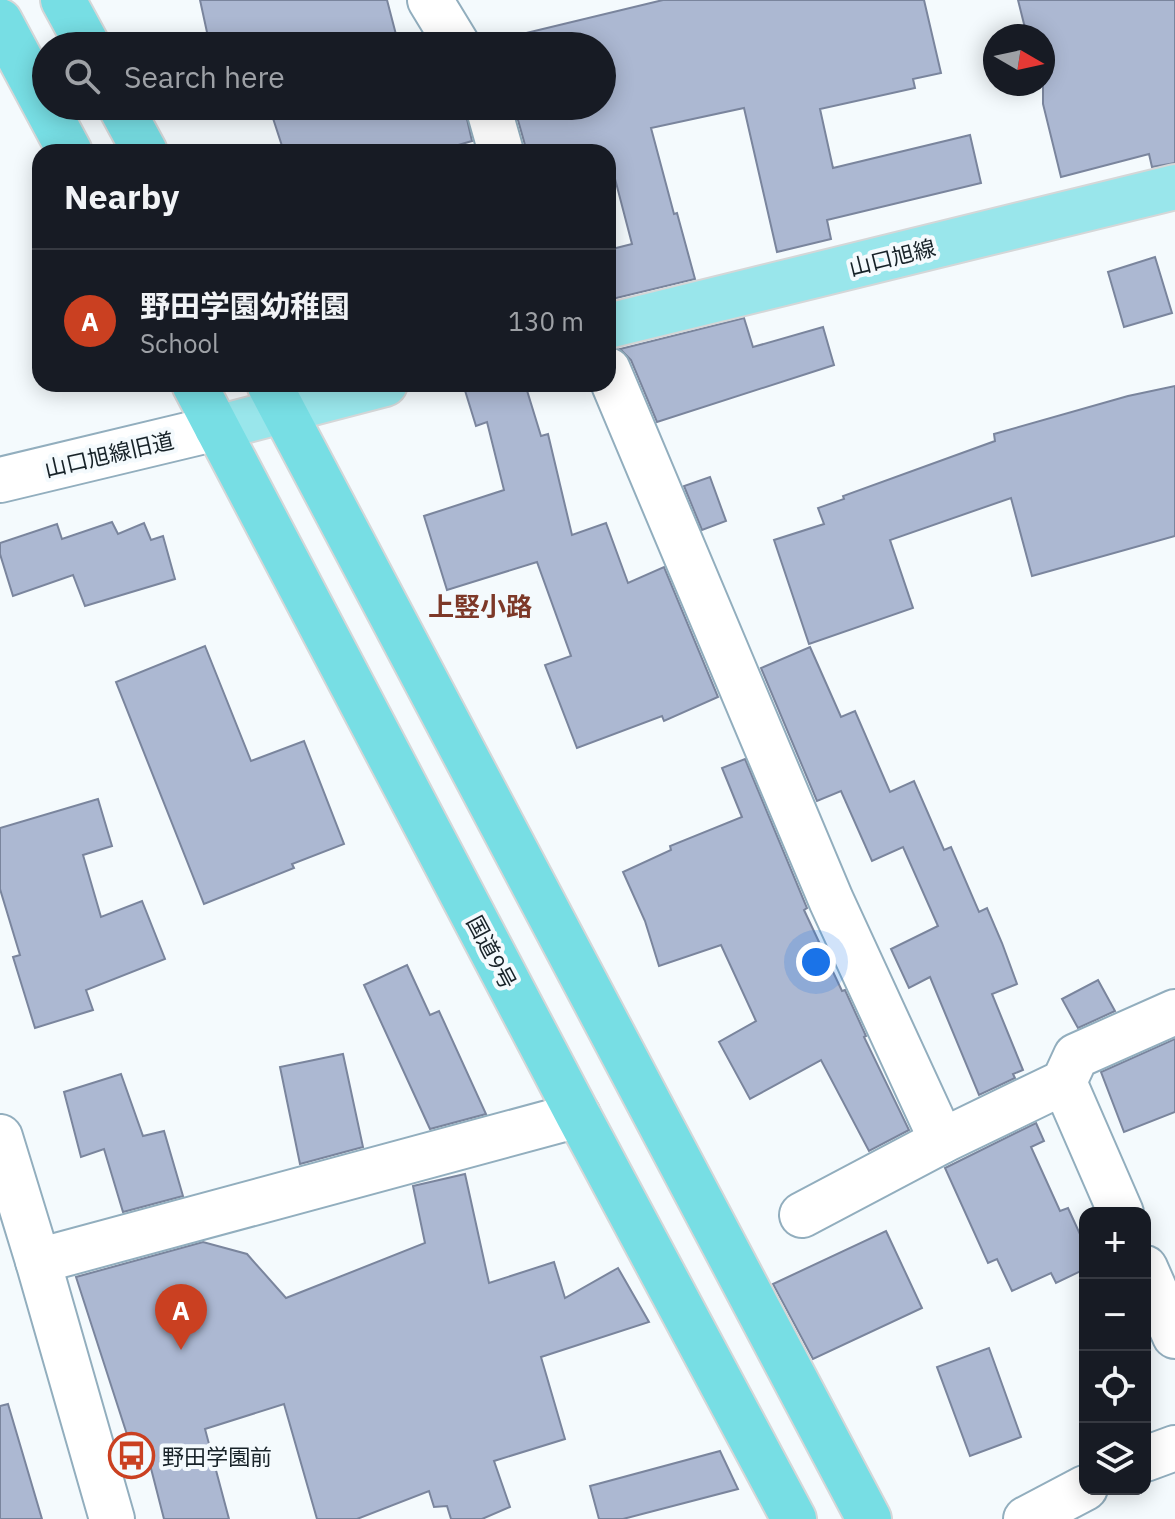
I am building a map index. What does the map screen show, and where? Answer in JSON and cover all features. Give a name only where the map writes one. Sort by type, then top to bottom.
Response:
[{"type":"highway","points":[[63,0],[80,32]]},
{"type":"highway","points":[[0,21],[32,81]]},
{"type":"highway","points":[[53,120],[66,144]]},
{"type":"highway","points":[[128,120],[141,144]]},
{"type":"highway","name":"国道9号","points":[[198,392],[794,1519]]},
{"type":"highway","points":[[276,397],[869,1519]]},
{"type":"main road","name":"山口旭線","points":[[616,324],[1175,187]]},
{"type":"main road","points":[[217,428],[276,397],[318,392]]},
{"type":"street","points":[[430,0],[449,32]]},
{"type":"street","points":[[492,120],[499,144]]},
{"type":"street","points":[[616,389],[831,900],[942,1141]]},
{"type":"street","name":"山口旭線旧道","points":[[0,480],[217,428]]},
{"type":"street","points":[[802,1215],[942,1141],[1064,1082],[1076,1056],[1175,1012]]},
{"type":"street","points":[[1064,1082],[1118,1207]]},
{"type":"street","points":[[38,1261],[578,1115]]},
{"type":"street","points":[[0,1137],[112,1519]]},
{"type":"street","points":[[1150,1279],[1175,1336]]},
{"type":"street","points":[[1151,1457],[1175,1448]]},
{"type":"street","points":[[1026,1519],[1079,1491]]},
{"type":"building","points":[[200,0],[387,0],[395,32],[207,32]]},
{"type":"building","points":[[663,0],[924,0],[941,73],[913,79],[915,88],[820,109],[833,168],[970,135],[981,183],[827,220],[831,239],[777,252],[744,108],[651,128],[695,279],[616,298],[616,248],[632,244],[616,183],[616,144],[525,144],[518,120],[616,120],[616,32],[530,32]]},
{"type":"building","points":[[1018,0],[1175,0],[1175,163],[1152,167],[1149,154],[1061,177],[1043,104],[1043,96],[1055,96],[1055,24],[1024,24]]},
{"type":"building","points":[[274,120],[467,120],[472,141],[462,144],[281,144]]},
{"type":"building","points":[[1155,257],[1172,313],[1124,327],[1108,272]]},
{"type":"building","points":[[744,318],[753,347],[823,327],[834,365],[657,422],[631,360],[620,349]]},
{"type":"building","points":[[1175,386],[1175,536],[1032,576],[1011,498],[890,540],[913,608],[809,644],[774,540],[824,524],[818,508],[995,441],[994,434]]},
{"type":"building","points":[[465,392],[527,392],[541,436],[548,434],[572,535],[606,523],[628,583],[664,567],[718,697],[664,721],[662,716],[577,748],[545,665],[571,656],[537,562],[447,590],[424,516],[504,490],[487,422],[476,426]]},
{"type":"building","points":[[710,477],[726,521],[702,530],[684,486]]},
{"type":"building","points":[[112,522],[118,534],[144,523],[151,540],[163,536],[175,579],[85,606],[73,575],[13,596],[0,554],[0,543],[57,524],[62,539]]},
{"type":"building","points":[[205,646],[251,761],[304,741],[344,844],[204,904],[116,682]]},
{"type":"building","points":[[810,647],[841,717],[855,711],[890,792],[914,781],[944,850],[951,847],[979,912],[987,908],[1002,943],[1017,984],[992,994],[1023,1070],[1013,1074],[1015,1078],[979,1095],[930,977],[909,988],[891,949],[938,926],[903,847],[872,861],[841,791],[817,801],[761,668]]},
{"type":"building","points":[[745,759],[807,908],[804,910],[842,991],[845,990],[909,1130],[869,1151],[821,1060],[750,1099],[719,1042],[756,1021],[721,945],[659,966],[645,921],[623,872],[671,850],[670,846],[742,817],[722,768]]},
{"type":"building","points":[[98,799],[112,846],[83,855],[101,917],[142,901],[165,959],[86,990],[93,1010],[35,1028],[13,957],[20,955],[0,889],[0,828]]},
{"type":"building","points":[[407,965],[430,1015],[439,1011],[486,1114],[430,1129],[364,985]]},
{"type":"building","points":[[1098,980],[1115,1011],[1078,1028],[1062,999]]},
{"type":"building","points":[[1175,1039],[1175,1112],[1124,1132],[1101,1072]]},
{"type":"building","points":[[343,1054],[363,1147],[300,1164],[280,1067]]},
{"type":"building","points":[[121,1074],[143,1136],[164,1131],[183,1196],[123,1212],[104,1149],[81,1157],[64,1092]]},
{"type":"building","points":[[1036,1123],[1044,1141],[1031,1147],[1060,1211],[1068,1208],[1079,1232],[1079,1272],[1056,1283],[1051,1273],[1012,1291],[997,1259],[988,1263],[945,1168]]},
{"type":"building","points":[[465,1174],[489,1283],[554,1262],[565,1298],[618,1268],[649,1322],[541,1357],[565,1439],[494,1461],[510,1507],[482,1519],[451,1519],[447,1506],[434,1507],[429,1491],[357,1519],[317,1519],[284,1404],[205,1429],[229,1519],[164,1519],[146,1449],[133,1453],[76,1277],[203,1242],[247,1254],[286,1298],[425,1243],[413,1186]]},
{"type":"building","points":[[886,1231],[922,1308],[813,1359],[773,1284]]},
{"type":"building","points":[[989,1348],[1021,1437],[970,1456],[937,1367]]},
{"type":"building","points":[[8,1404],[42,1519],[0,1519],[0,1406]]},
{"type":"building","points":[[720,1451],[738,1489],[623,1519],[599,1519],[590,1486]]},
{"type":"place","name":"野田学園幼稚園","points":[[181,1350]]},
{"type":"place","name":"野田学園前","points":[[131,1456]]},
{"type":"district","name":"上竪小路","points":[[480,606]]}]
